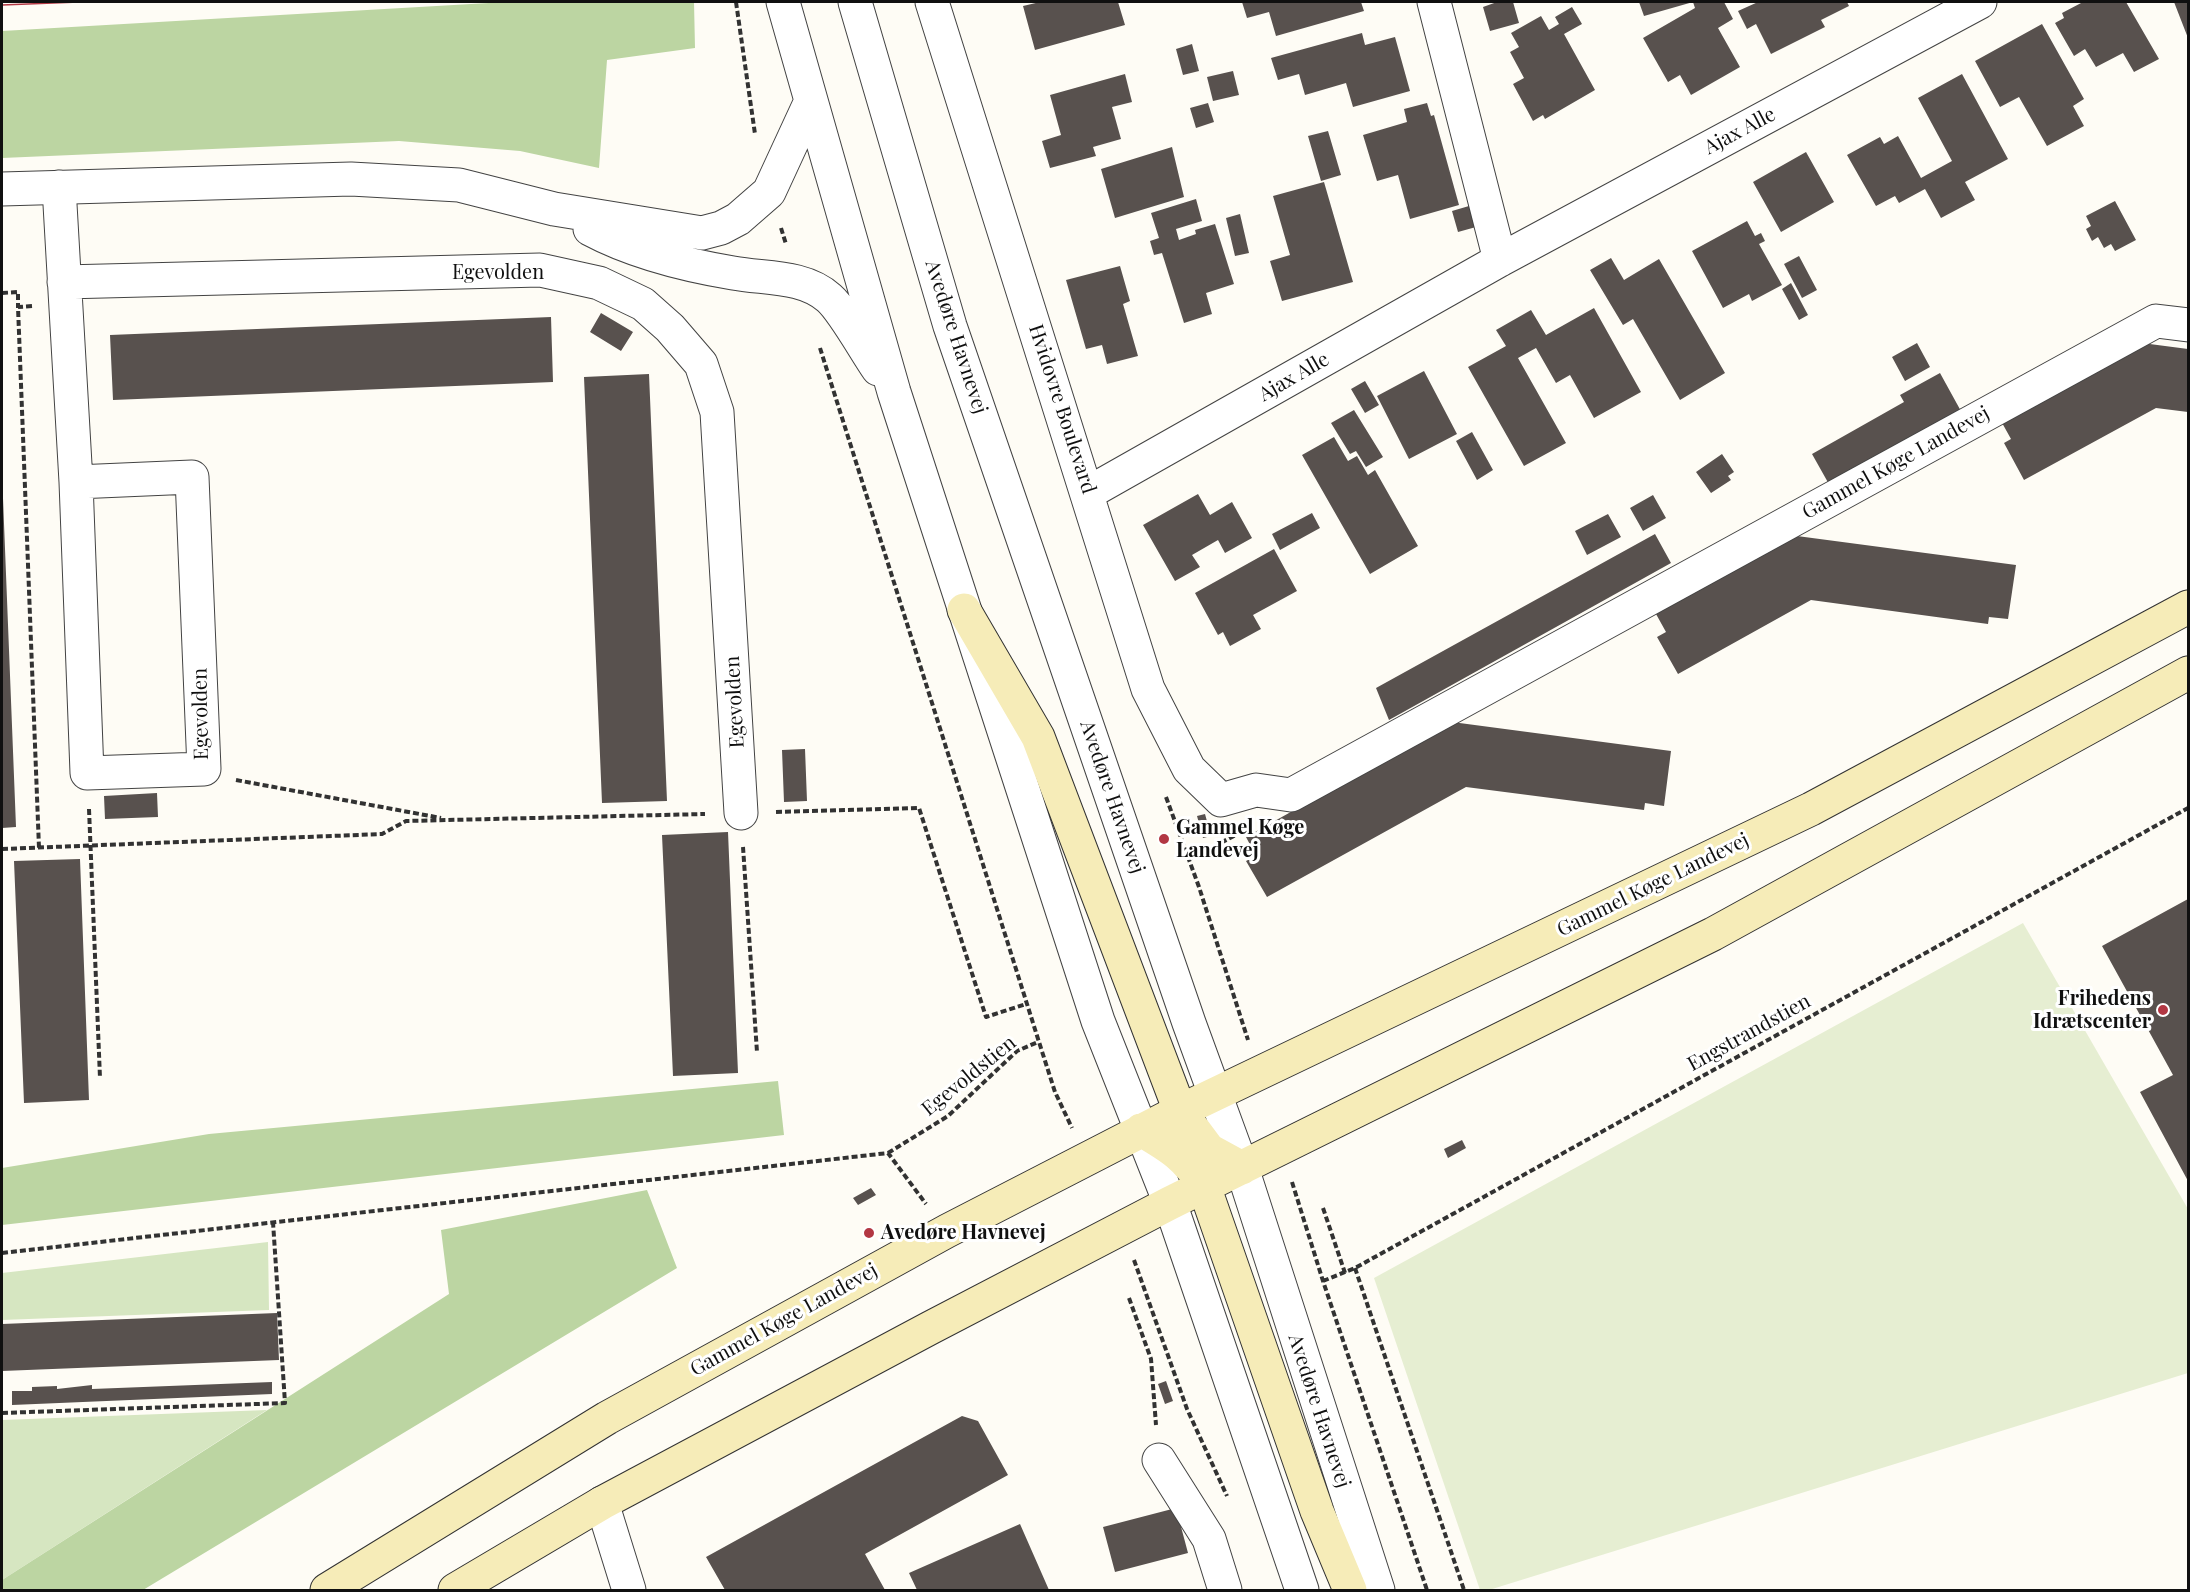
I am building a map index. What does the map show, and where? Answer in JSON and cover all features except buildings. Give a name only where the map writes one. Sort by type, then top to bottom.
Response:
[{"type":"main road","name":"Gammel Køge Landevej","points":[[327,1590],[607,1418],[947,1231],[1214,1094],[1811,809],[2188,608]]},
{"type":"main road","points":[[964,610],[1038,737],[1180,1111],[1209,1150],[1242,1168]]},
{"type":"main road","points":[[456,1590],[602,1503],[1121,1228],[1713,934],[2188,673]]},
{"type":"main road","points":[[1141,1131],[1174,1149],[1194,1170],[1204,1186],[1317,1511],[1350,1590]]},
{"type":"street","points":[[783,2],[894,392],[1098,1021],[1170,1203],[1302,1590]]},
{"type":"street","name":"Avedøre Havnevej","points":[[855,2],[951,326],[1214,1094],[1242,1168],[1378,1590]]},
{"type":"street","name":"Hvidovre Boulevard","points":[[933,2],[1148,689],[1189,769],[1221,800]]},
{"type":"street","points":[[1434,2],[1500,260]]},
{"type":"street","name":"Ajax Alle","points":[[1088,493],[1500,260],[1980,2]]},
{"type":"street","points":[[2,189],[351,179],[459,185],[554,209],[702,233],[721,228],[738,219],[769,192],[811,101]]},
{"type":"street","name":"Egevolden","points":[[59,187],[76,482],[87,773],[204,769],[192,477],[76,482]]},
{"type":"street","points":[[554,209],[603,236],[645,251],[735,274],[799,282],[830,298],[894,392]]},
{"type":"street","name":"Egevolden","points":[[64,293],[540,270],[599,283],[643,304],[670,328],[701,364],[717,412],[741,813]]},
{"type":"street","name":"Gammel Køge Landevej","points":[[1221,800],[1256,790],[1291,795],[2156,321],[2188,325]]},
{"type":"street","points":[[1159,1460],[1209,1539],[1225,1590]]},
{"type":"street","points":[[602,1503],[629,1590]]},
{"type":"path","points":[[736,2],[754,131],[769,192],[799,282]]},
{"type":"path","points":[[2,293],[18,292],[39,848]]},
{"type":"path","points":[[18,307],[64,293]]},
{"type":"path","points":[[817,338],[1026,1004],[1055,1092],[1086,1159]]},
{"type":"path","points":[[204,769],[243,782],[450,820]]},
{"type":"path","points":[[2,849],[382,834],[406,821],[919,808],[986,1017],[1026,1004]]},
{"type":"path","name":"Engstrandstien","points":[[1323,1281],[1355,1268],[2188,808]]},
{"type":"path","points":[[741,813],[757,1052]]},
{"type":"path","points":[[90,845],[100,1078]]},
{"type":"path","name":"Egevoldstien","points":[[888,1153],[948,1116],[1017,1050],[1039,1042]]},
{"type":"path","points":[[1283,1148],[1323,1281],[1427,1590]]},
{"type":"path","points":[[2,1253],[888,1153],[947,1231]]},
{"type":"path","points":[[1323,1208],[1345,1273]]},
{"type":"path","points":[[2,1413],[285,1403],[273,1222]]},
{"type":"path","points":[[1121,1228],[1146,1290],[1187,1408]]},
{"type":"path","points":[[1355,1268],[1464,1590]]},
{"type":"path","points":[[1129,1298],[1151,1359],[1159,1460]]},
{"type":"green space","points":[[506,2],[694,2],[695,48],[607,60],[599,168],[520,151],[399,141],[2,158],[2,31]]},
{"type":"green space","points":[[2023,923],[2188,1209],[2188,1373],[1489,1590],[1480,1590],[1374,1278]]},
{"type":"green space","points":[[778,1081],[784,1135],[2,1225],[2,1168],[209,1134]]},
{"type":"green space","points":[[647,1190],[677,1268],[143,1590],[2,1590],[2,1580],[449,1294],[441,1230]]},
{"type":"green space","points":[[268,1242],[269,1310],[2,1320],[2,1273]]},
{"type":"green space","points":[[267,1410],[2,1580],[2,1420]]},
{"type":"tram line","points":[[2,5],[79,2]]},
{"type":"place","name":"Gammel Køge Landevej","points":[[1164,839]]},
{"type":"place","name":"Frihedens Idrætscenter","points":[[2163,1010]]},
{"type":"place","name":"Avedøre Havnevej","points":[[869,1233]]}]
